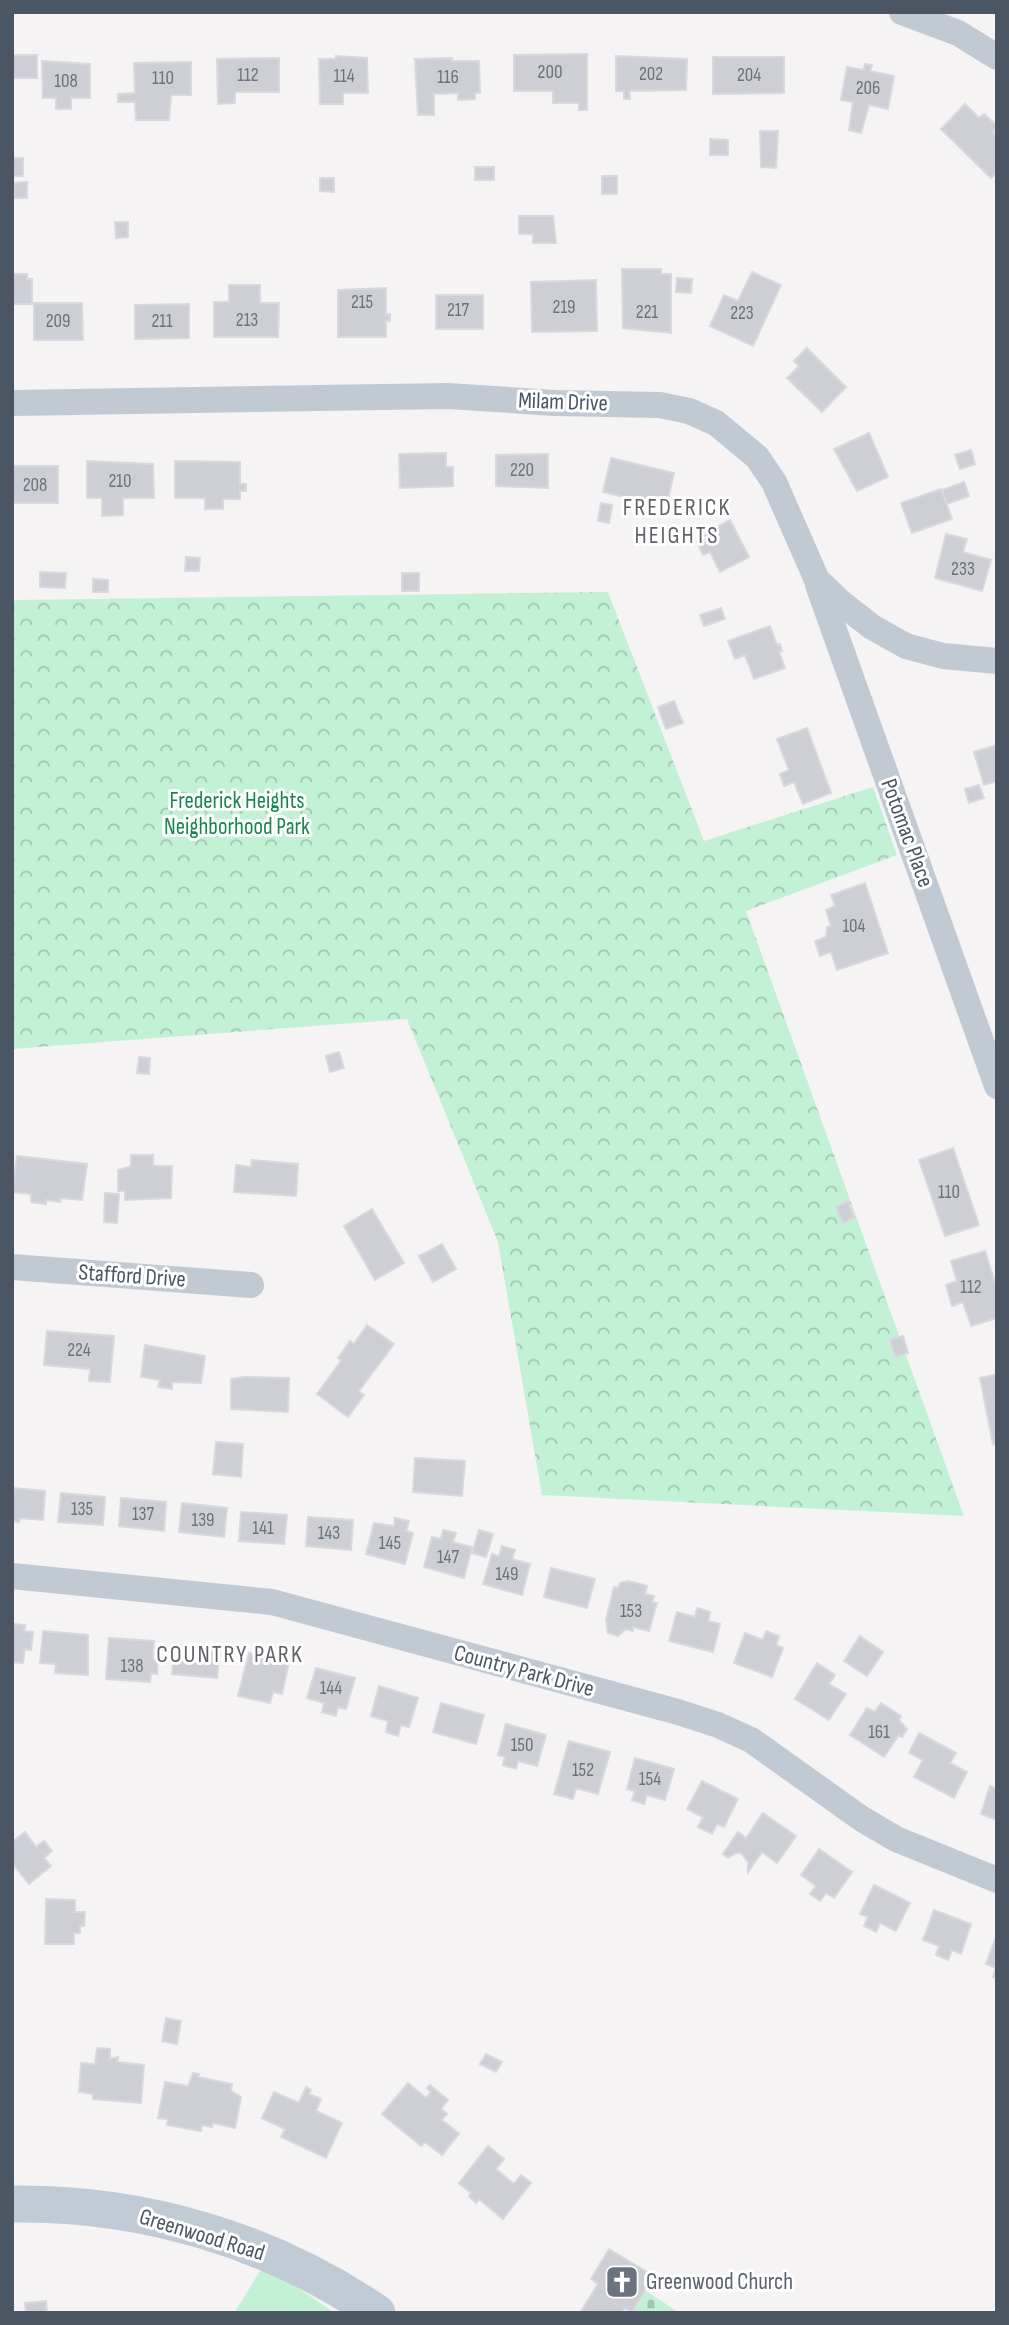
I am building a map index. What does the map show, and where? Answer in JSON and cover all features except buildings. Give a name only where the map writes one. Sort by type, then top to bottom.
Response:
[{"type":"main road","name":"Greenwood Road","points":[[12,2204],[105,2208],[164,2219],[214,2233],[304,2270],[377,2313]]},
{"type":"street","points":[[902,12],[958,33],[997,57]]},
{"type":"street","name":"Milam Drive","points":[[12,403],[448,396],[554,403],[660,405],[689,411],[716,423],[757,457],[774,482],[817,580],[872,627],[906,646],[943,656],[997,661]]},
{"type":"street","name":"Potomac Place","points":[[817,580],[997,1086]]},
{"type":"street","name":"Stafford Drive","points":[[12,1267],[251,1285]]},
{"type":"street","name":"Country Park Drive","points":[[12,1576],[272,1602],[678,1712],[718,1725],[751,1740],[862,1819],[896,1839],[997,1880]]},
{"type":"green space","name":"Frederick Heights Neighborhood Park","points":[[608,592],[704,841],[873,787],[897,855],[746,911],[964,1516],[542,1495],[498,1242],[407,1019],[12,1049],[12,600]]},
{"type":"green space","points":[[264,2265],[335,2313],[234,2313]]},
{"type":"green space","points":[[646,2291],[680,2313],[632,2313]]},
{"type":"place","name":"Greenwood Church","points":[[622,2282]]},
{"type":"district","name":"FREDERICK HEIGHTS","points":[[677,521]]},
{"type":"district","name":"COUNTRY PARK","points":[[230,1654]]}]
